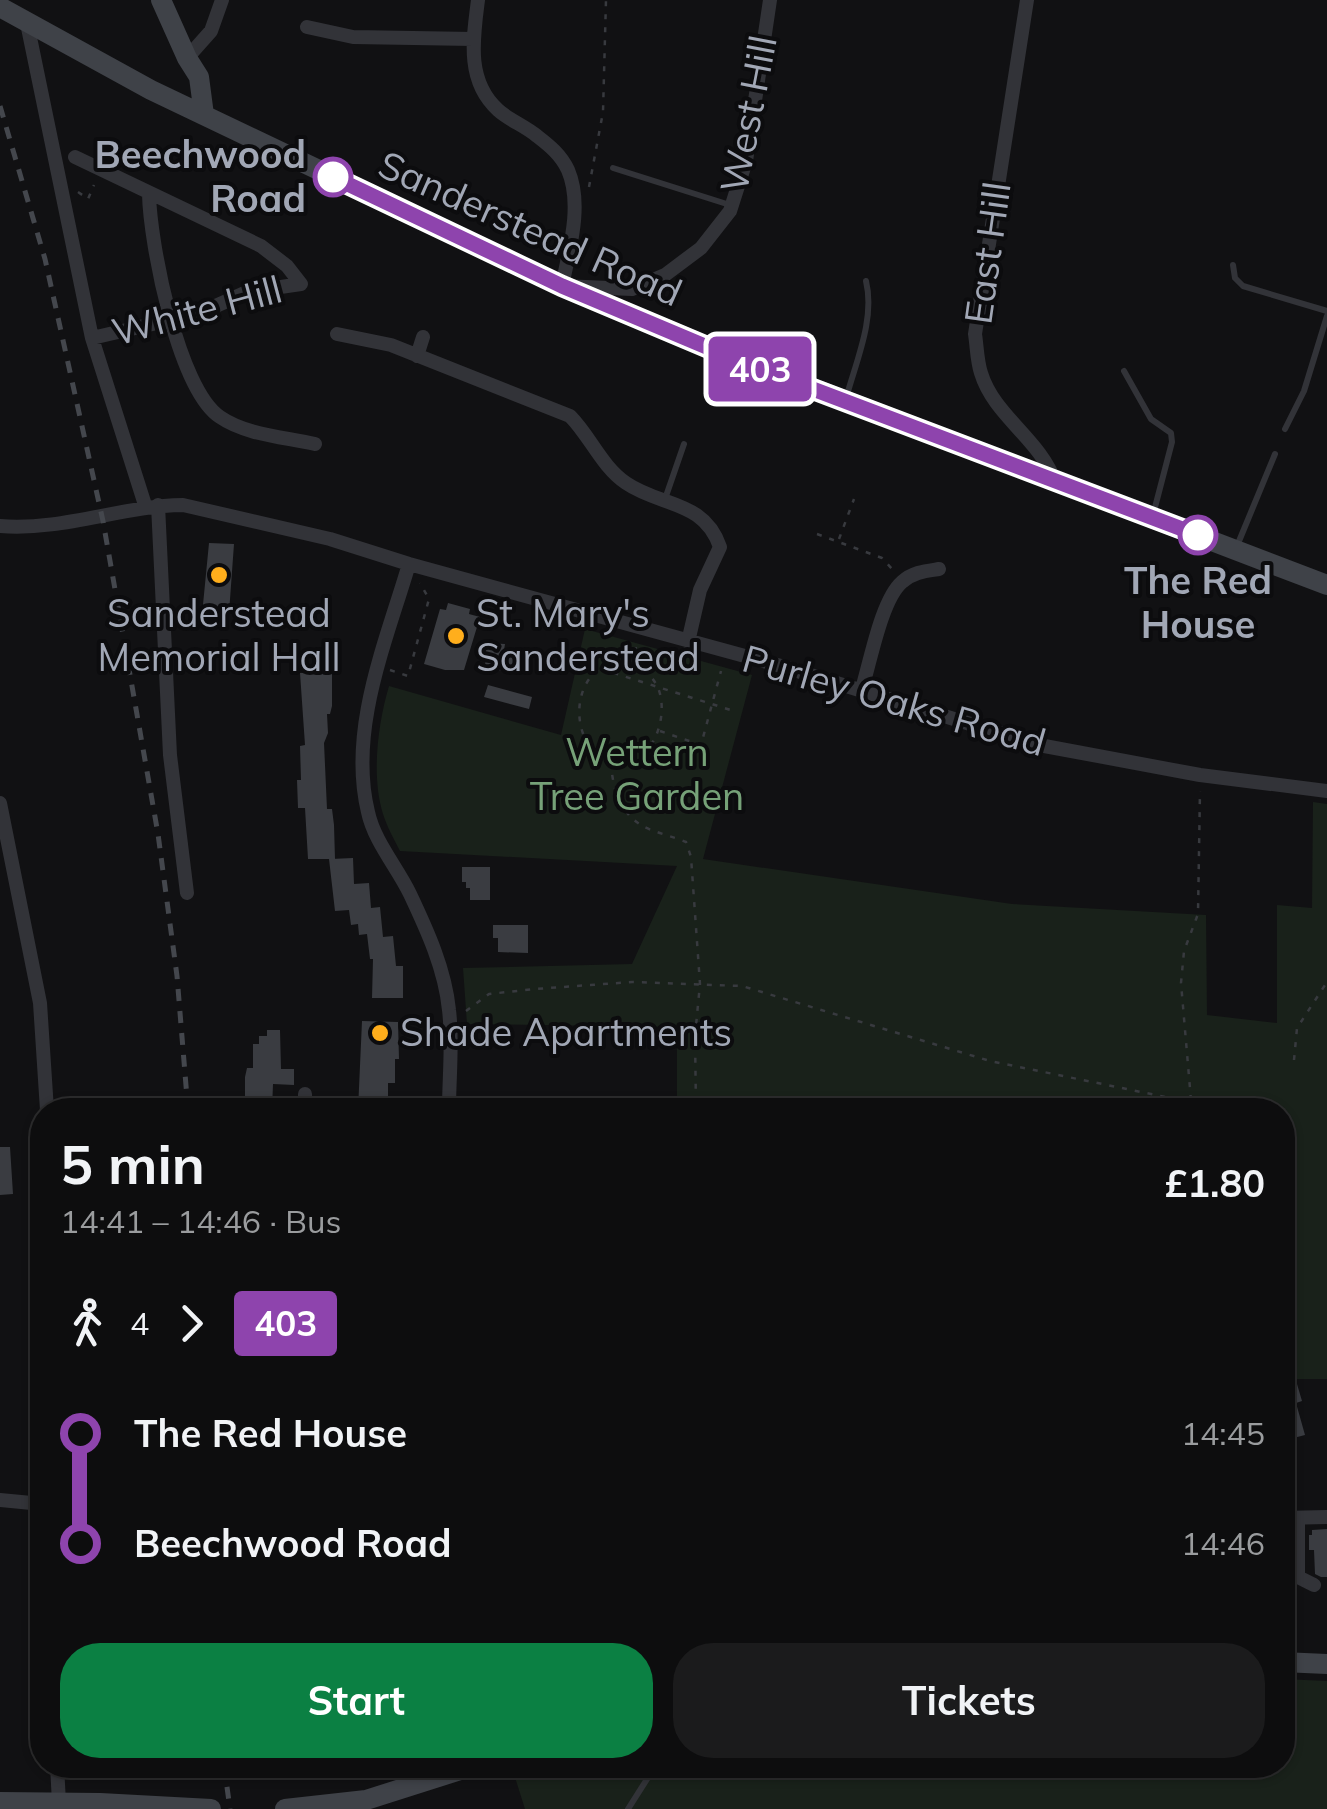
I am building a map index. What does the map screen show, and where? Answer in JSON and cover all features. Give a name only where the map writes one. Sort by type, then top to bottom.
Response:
[{"type":"main road","points":[[161,0],[199,78],[204,115]]},
{"type":"main road","name":"Sanderstead Road","points":[[0,7],[176,102],[562,286],[846,402],[1327,585]]},
{"type":"main road","points":[[176,102],[186,76],[186,58]]},
{"type":"main road","points":[[1295,1663],[1327,1664]]},
{"type":"main road","points":[[286,1809],[367,1804],[435,1778]]},
{"type":"main road","points":[[0,1802],[211,1809]]},
{"type":"street","points":[[186,58],[211,30],[222,0]]},
{"type":"street","points":[[478,0],[473,39],[475,76],[484,96],[500,113],[557,152],[570,173],[573,228],[562,286]]},
{"type":"street","name":"West Hill","points":[[562,286],[632,289],[665,275],[700,248],[732,206],[746,161],[770,0]]},
{"type":"street","name":"East Hill","points":[[1027,0],[974,334],[981,374],[996,403],[1037,446],[1056,483]]},
{"type":"street","points":[[28,23],[92,338],[152,507],[170,755],[187,893]]},
{"type":"street","points":[[307,27],[352,37],[473,39]]},
{"type":"street","points":[[76,157],[149,194],[149,216],[168,320],[201,393],[216,415],[236,426],[299,433],[316,444]]},
{"type":"street","name":"White Hill","points":[[92,338],[200,313],[247,292],[301,284],[287,266],[260,246],[149,194]]},
{"type":"street","points":[[337,334],[391,345],[570,416],[586,432],[613,473],[630,486],[695,512],[713,528],[720,547],[700,590],[688,642]]},
{"type":"street","points":[[417,356],[423,337]]},
{"type":"street","name":"Purley Oaks Road","points":[[0,526],[34,528],[182,505],[269,522],[1040,745],[1200,775],[1327,790]]},
{"type":"street","points":[[408,564],[363,741],[368,815],[409,891],[440,963],[449,1011],[449,1098]]},
{"type":"street","points":[[861,692],[890,596],[903,581],[919,572],[939,569]]},
{"type":"street","points":[[0,803],[40,1003],[46,1098]]},
{"type":"street","points":[[0,1500],[30,1503]]},
{"type":"street","points":[[1295,1518],[1327,1517]]},
{"type":"street","points":[[1295,1555],[1298,1577],[1314,1585]]},
{"type":"street","points":[[58,1778],[59,1802]]},
{"type":"lane","points":[[612,168],[732,206]]},
{"type":"lane","points":[[1233,266],[1235,278],[1242,286],[1327,313],[1304,391],[1284,429]]},
{"type":"lane","points":[[846,402],[866,324],[866,281]]},
{"type":"lane","points":[[1124,371],[1151,420],[1171,433],[1152,519]]},
{"type":"lane","points":[[664,500],[684,444]]},
{"type":"lane","points":[[1236,549],[1275,454]]},
{"type":"lane","points":[[628,1809],[648,1778]]},
{"type":"path","points":[[589,186],[603,112],[606,0]]},
{"type":"path","points":[[60,181],[88,199],[100,170]]},
{"type":"path","points":[[838,542],[854,499]]},
{"type":"path","points":[[817,534],[882,558],[903,581]]},
{"type":"path","points":[[379,667],[408,676],[429,599],[408,564]]},
{"type":"path","points":[[635,661],[613,662],[600,669],[582,691],[579,720],[592,748],[611,762],[639,758],[650,748],[658,730],[658,687],[635,661],[637,628]]},
{"type":"path","points":[[600,669],[737,712]]},
{"type":"path","points":[[658,730],[700,745],[721,671]]},
{"type":"path","points":[[611,762],[615,791],[626,810],[642,826],[686,842],[691,858],[700,984],[695,1036],[696,1098]]},
{"type":"path","points":[[1191,1098],[1182,984],[1184,951],[1198,914],[1200,775]]},
{"type":"path","points":[[449,1011],[466,1011],[489,994],[535,989],[632,982],[742,986],[990,1061],[1171,1098]]},
{"type":"path","points":[[1294,1060],[1298,1028],[1327,982]]},
{"type":"green space","name":"Wettern Tree Garden","points":[[585,629],[752,675],[703,859],[1012,904],[1206,915],[1207,1015],[1277,1023],[1277,905],[1312,908],[1313,802],[1327,804],[1327,1379],[1295,1379],[1295,1098],[677,1098],[677,1027],[467,1024],[463,968],[632,964],[677,866],[400,851],[383,814],[377,783],[379,733],[389,686],[561,735]]},
{"type":"green space","points":[[1295,1680],[1327,1681],[1327,1809],[525,1809],[515,1778],[1295,1778]]},
{"type":"building","name":"Sanderstead Memorial Hall","points":[[209,543],[234,544],[228,627],[201,625]]},
{"type":"building","name":"St. Mary's Sanderstead","points":[[448,603],[470,609],[469,614],[480,617],[464,670],[424,664],[440,609],[446,610]]},
{"type":"building","points":[[486,643],[505,644],[504,650],[527,651],[527,671],[485,670]]},
{"type":"building","points":[[332,672],[332,706],[327,714],[324,743],[327,809],[332,809],[335,859],[353,858],[354,884],[369,883],[371,908],[380,907],[383,937],[393,936],[396,966],[403,966],[403,998],[372,998],[373,959],[367,934],[359,935],[358,924],[351,925],[349,910],[335,911],[329,859],[308,859],[305,808],[298,808],[300,746],[305,745],[300,673]]},
{"type":"building","points":[[488,685],[532,697],[529,709],[484,697]]},
{"type":"building","points":[[462,867],[490,867],[490,900],[470,900],[470,888],[462,882]]},
{"type":"building","points":[[493,925],[528,925],[528,953],[498,952]]},
{"type":"building","points":[[362,1021],[398,1022],[399,1059],[395,1059],[395,1083],[388,1083],[388,1098],[359,1098]]},
{"type":"building","points":[[267,1030],[280,1030],[281,1069],[294,1069],[294,1085],[273,1084],[272,1098],[245,1098],[247,1068],[253,1068],[253,1044],[259,1044],[259,1036],[267,1036]]},
{"type":"building","points":[[0,1147],[10,1147],[13,1194],[0,1195]]},
{"type":"building","points":[[1295,1385],[1302,1401],[1296,1403],[1305,1435],[1295,1438]]},
{"type":"building","points":[[1327,1529],[1327,1577],[1321,1577],[1315,1574],[1309,1535],[1312,1530]]},
{"type":"railway","points":[[0,106],[45,259],[103,521],[158,834],[177,976],[187,1098]]},
{"type":"railway","points":[[226,1778],[230,1809]]},
{"type":"bus line","name":"403","points":[[333,177],[562,286],[752,366],[1198,535]]},
{"type":"place","name":"Beechwood Road","points":[[333,177]]},
{"type":"place","name":"The Red House","points":[[1198,535]]},
{"type":"place","name":"Sanderstead Memorial Hall","points":[[219,575]]},
{"type":"place","name":"St. Mary's Sanderstead","points":[[456,636]]},
{"type":"place","name":"Shade Apartments","points":[[380,1033]]}]
